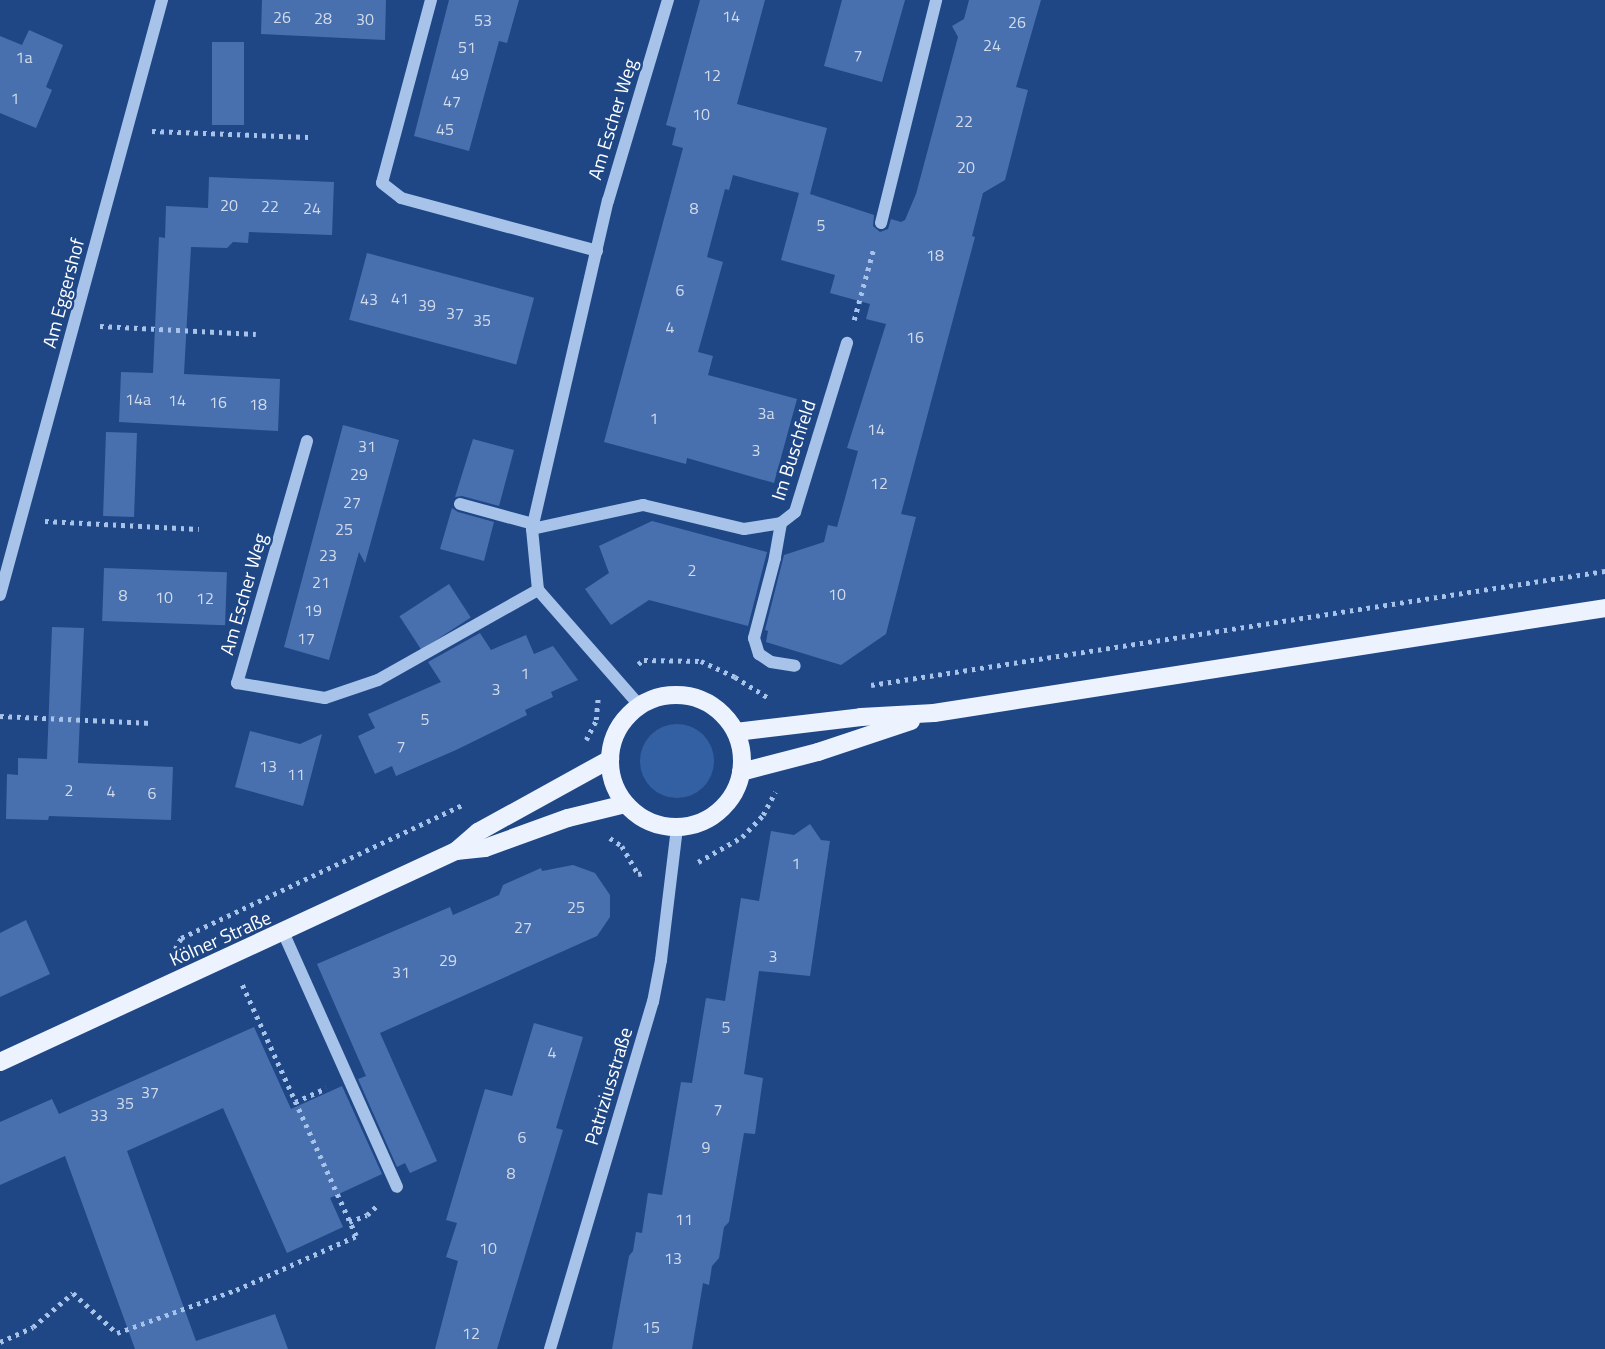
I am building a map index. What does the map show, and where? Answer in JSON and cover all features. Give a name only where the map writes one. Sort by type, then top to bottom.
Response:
[{"type":"main road","points":[[736,732],[861,717],[934,713],[1605,608]]},
{"type":"main road","points":[[675,695],[694,698],[711,705],[725,716],[736,732],[741,750],[741,772],[733,794],[719,811],[700,823],[677,828],[658,825],[640,817],[625,804],[613,783],[610,759],[614,738],[625,720],[640,706],[657,698],[675,695]]},
{"type":"main road","points":[[741,772],[818,752],[934,713]]},
{"type":"main road","name":"Kölner Straße","points":[[0,1062],[456,851],[478,832],[610,759]]},
{"type":"main road","name":"Kölner Straße","points":[[456,851],[485,848],[568,818],[625,804]]},
{"type":"street","name":"Am Eggershof","points":[[0,595],[162,0]]},
{"type":"street","points":[[431,0],[382,183],[401,198],[597,251]]},
{"type":"street","name":"Am Escher Weg","points":[[307,441],[237,683],[325,698],[378,680],[538,590],[533,527],[608,201],[668,0]]},
{"type":"street","points":[[881,223],[936,0]]},
{"type":"street","name":"Im Buschfeld","points":[[533,527],[643,505],[744,528],[781,523],[795,512],[847,343]]},
{"type":"street","points":[[460,504],[533,527]]},
{"type":"street","points":[[781,523],[775,558],[754,638],[759,654],[771,662],[795,666]]},
{"type":"street","points":[[538,590],[640,706]]},
{"type":"street","name":"Patriziusstraße","points":[[550,1349],[653,1002],[661,960],[677,828]]},
{"type":"street","points":[[283,932],[397,1187]]},
{"type":"path","points":[[127,130],[309,137]]},
{"type":"path","points":[[847,343],[881,223]]},
{"type":"path","points":[[74,325],[256,334]]},
{"type":"path","points":[[20,520],[199,529]]},
{"type":"path","points":[[920,677],[1605,571]]},
{"type":"path","points":[[0,716],[152,723]]},
{"type":"path","points":[[0,1342],[33,1327],[73,1293],[117,1333],[236,1290],[356,1236],[229,956]]},
{"type":"path","points":[[295,1102],[310,1095]]},
{"type":"path","points":[[349,1222],[367,1215]]},
{"type":"shaded area","points":[[670,724],[684,724],[698,730],[708,740],[714,761],[712,775],[698,792],[684,798],[670,798],[656,792],[646,782],[640,768],[640,754],[646,740],[656,730]]},
{"type":"building","points":[[262,0],[386,0],[385,40],[261,34]]},
{"type":"building","points":[[449,0],[519,0],[507,43],[499,41],[469,151],[414,136]]},
{"type":"building","points":[[700,0],[765,0],[737,104],[827,128],[810,194],[874,215],[873,226],[880,232],[888,229],[891,219],[901,222],[905,220],[916,194],[958,37],[952,26],[964,19],[969,0],[1041,0],[1016,87],[1028,90],[1005,180],[983,193],[972,236],[975,237],[901,514],[916,517],[886,634],[841,665],[766,642],[768,631],[765,630],[784,555],[824,542],[828,525],[837,527],[858,451],[847,448],[886,324],[866,319],[870,304],[830,293],[835,275],[781,260],[799,193],[733,175],[729,190],[725,189],[707,257],[723,262],[698,352],[713,356],[708,375],[797,399],[774,483],[687,458],[686,464],[604,442],[683,148],[672,145],[676,128],[666,125]]},
{"type":"building","points":[[842,0],[905,0],[882,82],[824,66]]},
{"type":"building","points":[[29,30],[63,45],[46,87],[52,90],[36,128],[0,113],[0,36],[22,45]]},
{"type":"building","points":[[212,42],[244,42],[244,125],[212,125]]},
{"type":"building","points":[[209,177],[334,182],[332,235],[249,232],[248,243],[233,242],[227,248],[191,247],[184,374],[280,379],[278,431],[119,422],[121,372],[153,373],[159,237],[165,238],[166,206],[208,208]]},
{"type":"building","points":[[367,253],[534,298],[516,364],[349,320]]},
{"type":"building","points":[[343,425],[399,440],[365,563],[359,552],[329,660],[284,647]]},
{"type":"building","points":[[106,432],[137,433],[134,517],[103,516]]},
{"type":"building","points":[[473,439],[514,450],[499,506],[462,496],[455,497]]},
{"type":"building","points":[[452,508],[494,522],[484,561],[440,549]]},
{"type":"building","points":[[652,521],[767,552],[748,626],[649,600],[611,625],[585,589],[609,573],[599,546]]},
{"type":"building","points":[[104,568],[227,572],[225,625],[102,621]]},
{"type":"building","points":[[449,584],[471,618],[421,650],[400,616]]},
{"type":"building","points":[[52,627],[84,628],[78,763],[173,767],[171,820],[49,816],[48,820],[6,819],[7,774],[18,775],[18,758],[47,759]]},
{"type":"building","points":[[480,633],[491,650],[526,635],[534,654],[553,646],[578,680],[551,692],[553,697],[525,710],[527,715],[456,750],[396,776],[392,766],[375,774],[358,736],[375,728],[368,714],[441,682],[428,662]]},
{"type":"building","points":[[250,731],[300,744],[322,734],[303,806],[235,787]]},
{"type":"building","points":[[810,824],[821,840],[830,841],[810,976],[759,971],[744,1074],[763,1078],[755,1134],[744,1133],[729,1222],[724,1227],[719,1258],[712,1266],[709,1285],[703,1283],[692,1349],[612,1349],[629,1256],[633,1251],[636,1232],[642,1233],[648,1193],[662,1195],[681,1082],[692,1083],[706,998],[725,1001],[741,898],[759,901],[771,831],[794,835]]},
{"type":"building","points":[[573,865],[595,873],[610,895],[610,917],[597,936],[380,1033],[437,1161],[410,1173],[405,1163],[397,1167],[358,1079],[366,1076],[317,964],[450,907],[453,915],[499,895],[503,885],[541,868],[542,871]]},
{"type":"building","points":[[26,920],[50,974],[0,997],[0,933]]},
{"type":"building","points":[[534,1023],[583,1037],[556,1128],[563,1130],[497,1349],[435,1349],[458,1261],[446,1257],[457,1223],[446,1220],[485,1089],[512,1096]]},
{"type":"building","points":[[254,1027],[291,1109],[342,1086],[382,1174],[330,1198],[343,1227],[287,1253],[223,1108],[127,1151],[196,1341],[275,1314],[288,1349],[135,1349],[65,1156],[0,1185],[0,1122],[52,1099],[59,1114]]}]
